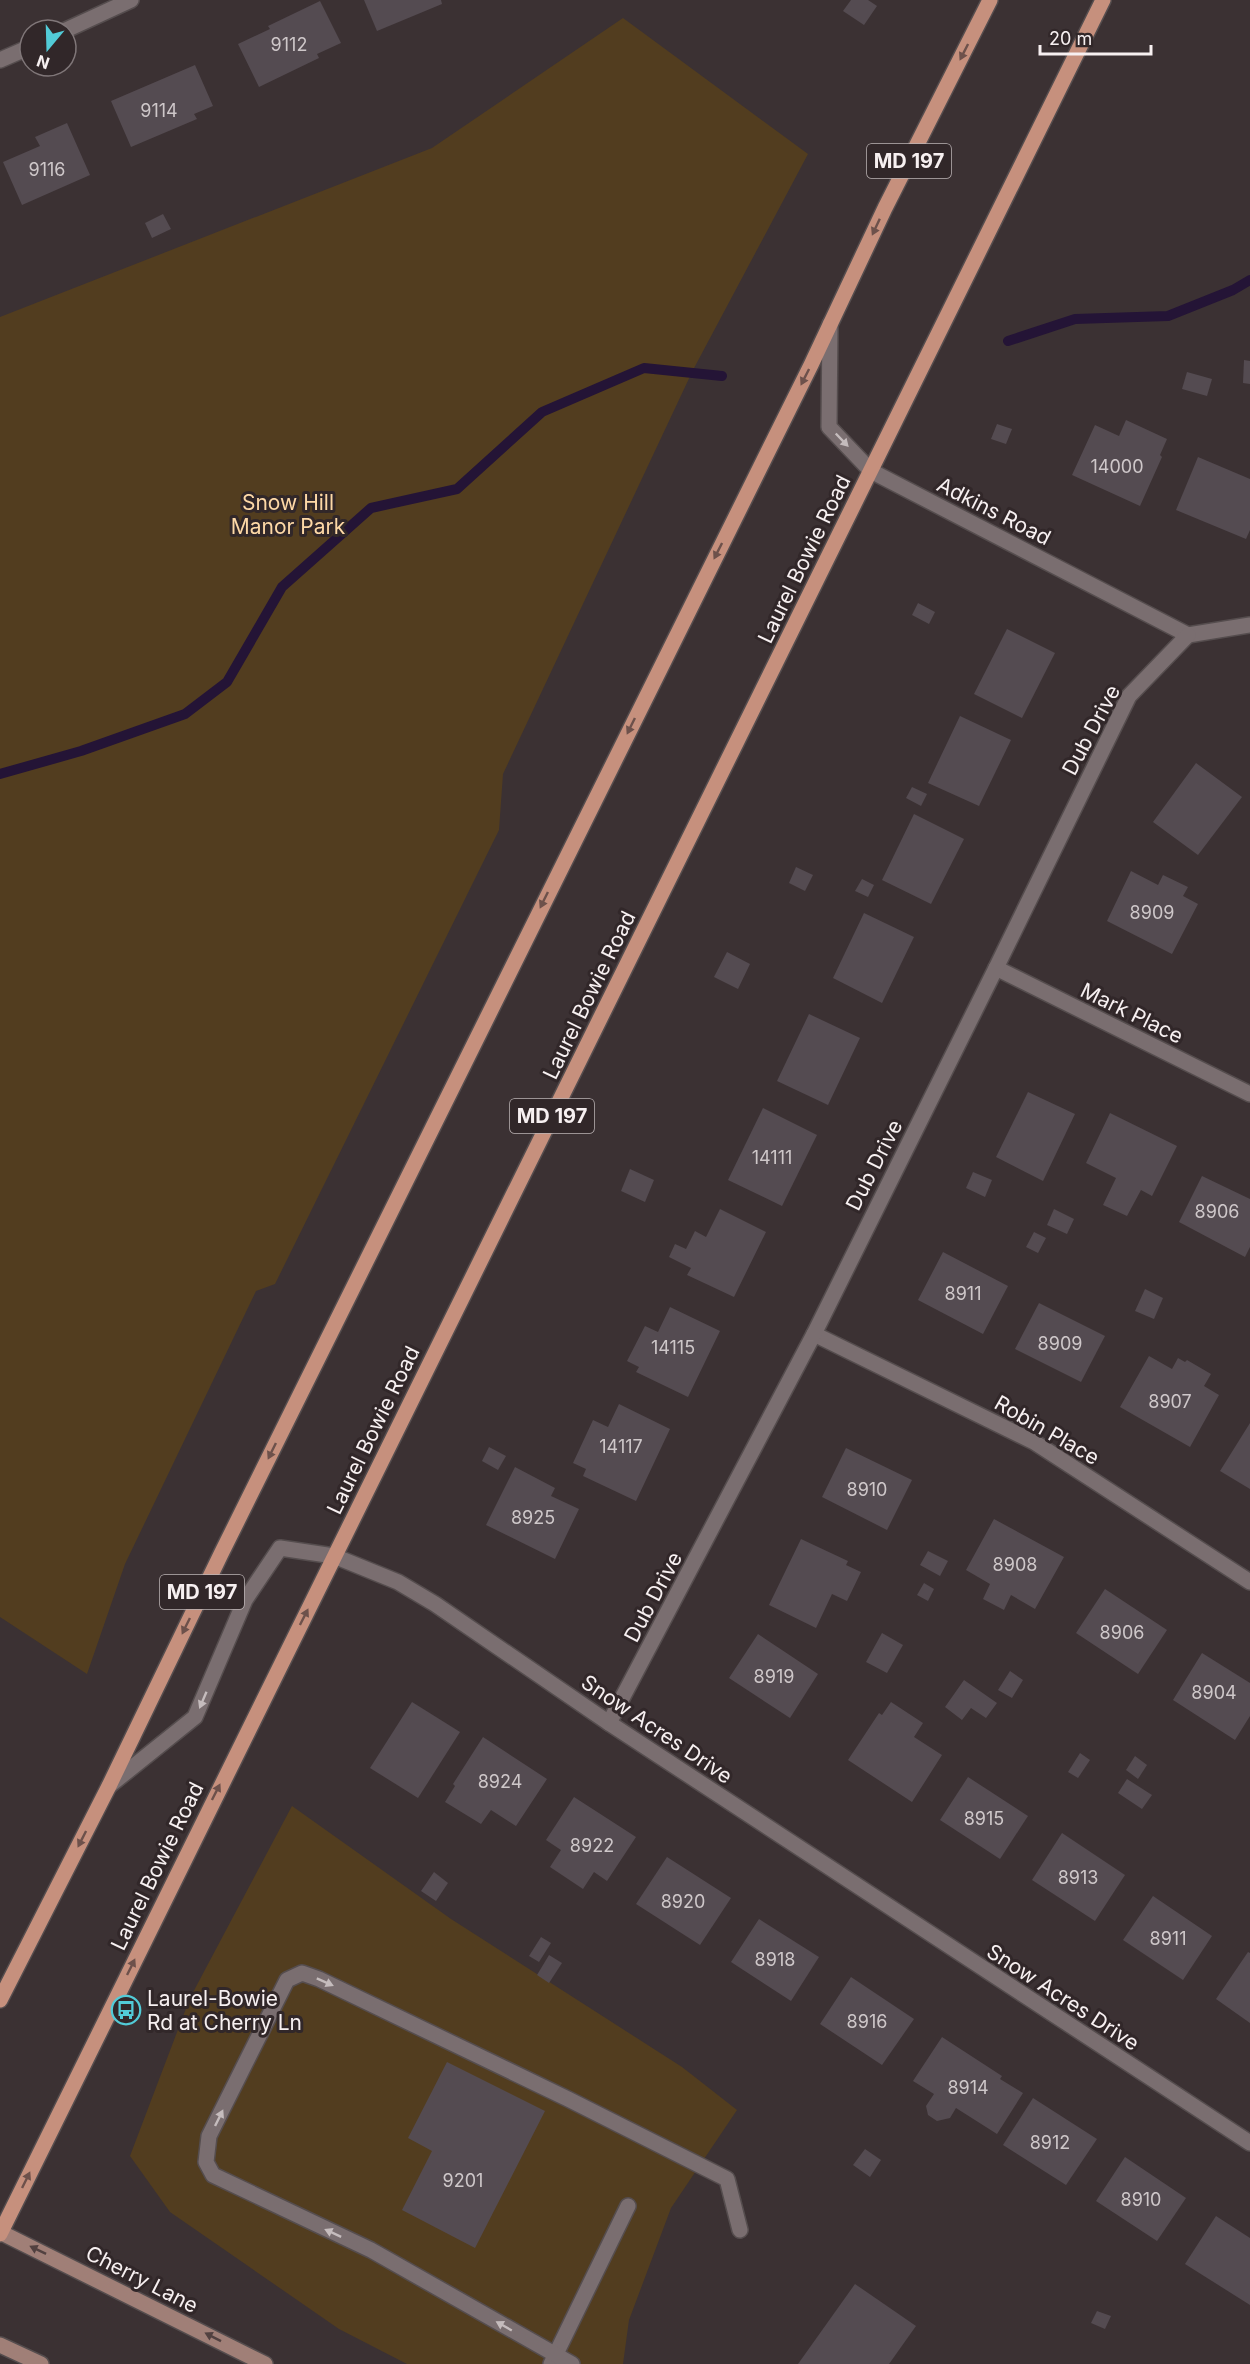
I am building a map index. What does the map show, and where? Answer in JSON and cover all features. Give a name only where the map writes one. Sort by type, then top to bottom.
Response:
[{"type":"main road","name":"MD 197","points":[[0,2000],[109,1786],[251,1492],[990,0]]},
{"type":"main road","name":"Laurel Bowie Road","points":[[0,2233],[872,471],[1102,0]]},
{"type":"main road","name":"Cherry Lane","points":[[0,2233],[265,2364]]},
{"type":"main road","points":[[0,2345],[41,2364]]},
{"type":"street","points":[[78,24],[130,0]]},
{"type":"street","points":[[0,60],[18,52]]},
{"type":"street","name":"Adkins Road","points":[[830,324],[829,428],[872,471],[1188,635]]},
{"type":"street","points":[[1188,635],[1250,625]]},
{"type":"street","name":"Dub Drive","points":[[609,1724],[814,1334],[1129,696],[1188,635]]},
{"type":"street","name":"Mark Place","points":[[996,968],[1250,1094]]},
{"type":"street","name":"Robin Place","points":[[814,1334],[1035,1442],[1250,1582]]},
{"type":"street","name":"Snow Acres Drive","points":[[109,1786],[195,1718],[245,1600],[279,1548],[334,1556],[398,1582],[435,1604],[609,1724],[1250,2143]]},
{"type":"street","points":[[572,2364],[553,2360],[371,2250],[213,2175],[206,2163],[210,2136],[286,1980],[302,1973],[319,1979],[568,2099],[727,2179],[740,2230]]},
{"type":"street","points":[[553,2360],[628,2206]]},
{"type":"green space","name":"Snow Hill Manor Park","points":[[623,18],[808,154],[693,370],[503,774],[499,830],[275,1284],[256,1291],[125,1564],[87,1674],[0,1617],[0,317],[432,148]]},
{"type":"green space","points":[[292,1806],[451,1919],[682,2067],[737,2110],[671,2208],[629,2320],[623,2364],[407,2364],[339,2329],[170,2212],[130,2156],[190,1998]]},
{"type":"building","points":[[364,0],[441,0],[442,4],[377,31]]},
{"type":"building","points":[[851,0],[868,0],[877,6],[864,25],[843,11]]},
{"type":"building","points":[[320,1],[341,43],[317,54],[319,58],[259,87],[238,44],[270,29],[268,26]]},
{"type":"building","points":[[195,65],[213,106],[194,114],[197,119],[131,147],[111,101]]},
{"type":"building","points":[[67,123],[90,175],[22,205],[3,162],[40,146],[35,137]]},
{"type":"building","points":[[163,214],[171,229],[152,238],[145,223]]},
{"type":"building","points":[[1244,360],[1250,361],[1250,384],[1243,383]]},
{"type":"building","points":[[1187,372],[1212,379],[1207,396],[1182,389]]},
{"type":"building","points":[[1126,420],[1167,439],[1160,455],[1162,457],[1140,506],[1072,475],[1095,425],[1119,436]]},
{"type":"building","points":[[997,424],[1012,429],[1006,444],[991,439]]},
{"type":"building","points":[[1198,457],[1250,479],[1250,530],[1246,539],[1176,510]]},
{"type":"building","points":[[918,603],[935,612],[929,624],[912,615]]},
{"type":"building","points":[[1007,629],[1055,653],[1022,718],[974,694]]},
{"type":"building","points":[[960,716],[1011,740],[979,806],[928,783]]},
{"type":"building","points":[[1196,763],[1242,797],[1198,855],[1153,822]]},
{"type":"building","points":[[912,787],[927,794],[921,806],[906,798]]},
{"type":"building","points":[[914,814],[964,839],[931,904],[882,880]]},
{"type":"building","points":[[796,867],[813,875],[805,891],[789,883]]},
{"type":"building","points":[[1131,871],[1158,885],[1163,875],[1188,887],[1183,896],[1198,904],[1172,954],[1107,921]]},
{"type":"building","points":[[862,879],[874,885],[868,897],[855,891]]},
{"type":"building","points":[[864,913],[914,937],[882,1003],[833,978]]},
{"type":"building","points":[[727,952],[750,964],[738,989],[714,977]]},
{"type":"building","points":[[809,1014],[860,1038],[828,1105],[777,1081]]},
{"type":"building","points":[[1028,1092],[1075,1114],[1043,1181],[996,1157]]},
{"type":"building","points":[[763,1108],[817,1135],[782,1206],[728,1180]]},
{"type":"building","points":[[1110,1113],[1177,1146],[1152,1196],[1141,1190],[1127,1216],[1103,1205],[1116,1178],[1086,1163]]},
{"type":"building","points":[[630,1169],[654,1180],[645,1202],[621,1191]]},
{"type":"building","points":[[973,1172],[992,1180],[985,1197],[966,1188]]},
{"type":"building","points":[[1202,1176],[1250,1199],[1250,1247],[1245,1257],[1179,1222]]},
{"type":"building","points":[[720,1209],[766,1232],[734,1297],[687,1275],[691,1268],[669,1257],[675,1244],[686,1249],[695,1231],[706,1237]]},
{"type":"building","points":[[1054,1209],[1074,1219],[1067,1234],[1047,1225]]},
{"type":"building","points":[[1034,1232],[1046,1238],[1038,1253],[1026,1247]]},
{"type":"building","points":[[943,1252],[1008,1286],[983,1334],[918,1300]]},
{"type":"building","points":[[1145,1289],[1163,1298],[1154,1319],[1135,1311]]},
{"type":"building","points":[[1039,1303],[1105,1336],[1081,1382],[1015,1349]]},
{"type":"building","points":[[670,1307],[720,1331],[688,1397],[636,1372],[639,1367],[627,1361],[645,1326],[658,1332]]},
{"type":"building","points":[[1149,1356],[1172,1369],[1178,1358],[1185,1362],[1187,1360],[1211,1374],[1204,1386],[1219,1395],[1190,1447],[1120,1407]]},
{"type":"building","points":[[619,1404],[670,1429],[636,1501],[583,1476],[586,1469],[573,1463],[593,1420],[608,1427]]},
{"type":"building","points":[[1250,1423],[1250,1489],[1220,1471]]},
{"type":"building","points":[[489,1447],[506,1456],[498,1470],[482,1461]]},
{"type":"building","points":[[846,1448],[912,1480],[887,1530],[822,1497]]},
{"type":"building","points":[[515,1467],[555,1488],[551,1496],[579,1509],[555,1559],[486,1525]]},
{"type":"building","points":[[994,1519],[1064,1557],[1035,1609],[1011,1595],[1004,1610],[983,1599],[990,1584],[966,1570]]},
{"type":"building","points":[[801,1539],[848,1561],[846,1565],[861,1572],[847,1601],[832,1594],[816,1628],[769,1605]]},
{"type":"building","points":[[928,1551],[948,1561],[940,1576],[920,1565]]},
{"type":"building","points":[[924,1583],[934,1589],[928,1601],[917,1595]]},
{"type":"building","points":[[1105,1589],[1167,1630],[1138,1674],[1076,1633]]},
{"type":"building","points":[[882,1633],[903,1645],[887,1673],[866,1662]]},
{"type":"building","points":[[758,1634],[818,1674],[790,1718],[729,1678]]},
{"type":"building","points":[[1202,1653],[1250,1683],[1250,1716],[1235,1740],[1173,1700]]},
{"type":"building","points":[[1010,1671],[1023,1680],[1012,1698],[998,1690]]},
{"type":"building","points":[[964,1680],[997,1703],[986,1718],[971,1708],[962,1720],[945,1707]]},
{"type":"building","points":[[412,1702],[460,1732],[418,1798],[370,1768]]},
{"type":"building","points":[[891,1702],[923,1723],[914,1737],[942,1755],[912,1802],[848,1760],[879,1713],[882,1715]]},
{"type":"building","points":[[483,1737],[547,1779],[516,1826],[491,1810],[481,1824],[445,1802],[455,1786],[453,1784]]},
{"type":"building","points":[[1080,1753],[1090,1760],[1078,1778],[1068,1772]]},
{"type":"building","points":[[1135,1756],[1147,1765],[1138,1779],[1126,1770]]},
{"type":"building","points":[[968,1777],[1028,1816],[1000,1859],[940,1820]]},
{"type":"building","points":[[1127,1779],[1152,1795],[1142,1809],[1118,1793]]},
{"type":"building","points":[[574,1797],[636,1837],[607,1881],[594,1872],[583,1889],[550,1867],[561,1850],[546,1840]]},
{"type":"building","points":[[1062,1833],[1125,1875],[1095,1921],[1032,1880]]},
{"type":"building","points":[[667,1857],[731,1898],[700,1945],[636,1904]]},
{"type":"building","points":[[434,1872],[448,1883],[436,1901],[421,1891]]},
{"type":"building","points":[[1153,1896],[1212,1936],[1183,1980],[1123,1940]]},
{"type":"building","points":[[759,1919],[819,1957],[791,2001],[731,1962]]},
{"type":"building","points":[[541,1937],[551,1943],[539,1962],[529,1956]]},
{"type":"building","points":[[1248,1952],[1250,1953],[1250,2023],[1216,1999]]},
{"type":"building","points":[[549,1955],[562,1963],[549,1983],[537,1975]]},
{"type":"building","points":[[851,1977],[914,2019],[882,2065],[820,2024]]},
{"type":"building","points":[[942,2037],[1002,2076],[1000,2079],[1023,2093],[997,2134],[956,2108],[950,2118],[937,2121],[928,2115],[926,2106],[934,2094],[913,2081]]},
{"type":"building","points":[[447,2062],[545,2111],[475,2248],[402,2210],[432,2151],[408,2138]]},
{"type":"building","points":[[1033,2098],[1097,2139],[1066,2185],[1003,2145]]},
{"type":"building","points":[[865,2149],[881,2160],[870,2177],[853,2165]]},
{"type":"building","points":[[1125,2157],[1186,2198],[1157,2241],[1096,2201]]},
{"type":"building","points":[[1216,2216],[1250,2238],[1250,2305],[1185,2264]]},
{"type":"building","points":[[855,2284],[916,2326],[889,2364],[798,2364]]},
{"type":"building","points":[[1097,2311],[1111,2316],[1105,2329],[1091,2323]]},
{"type":"waterway","points":[[1008,341],[1075,319],[1168,316],[1233,290],[1250,280]]},
{"type":"waterway","points":[[0,774],[81,751],[185,714],[227,682],[282,587],[371,508],[457,489],[542,412],[644,368],[722,376]]},
{"type":"place","name":"Laurel-Bowie Rd at Cherry Ln","points":[[126,2010]]}]
